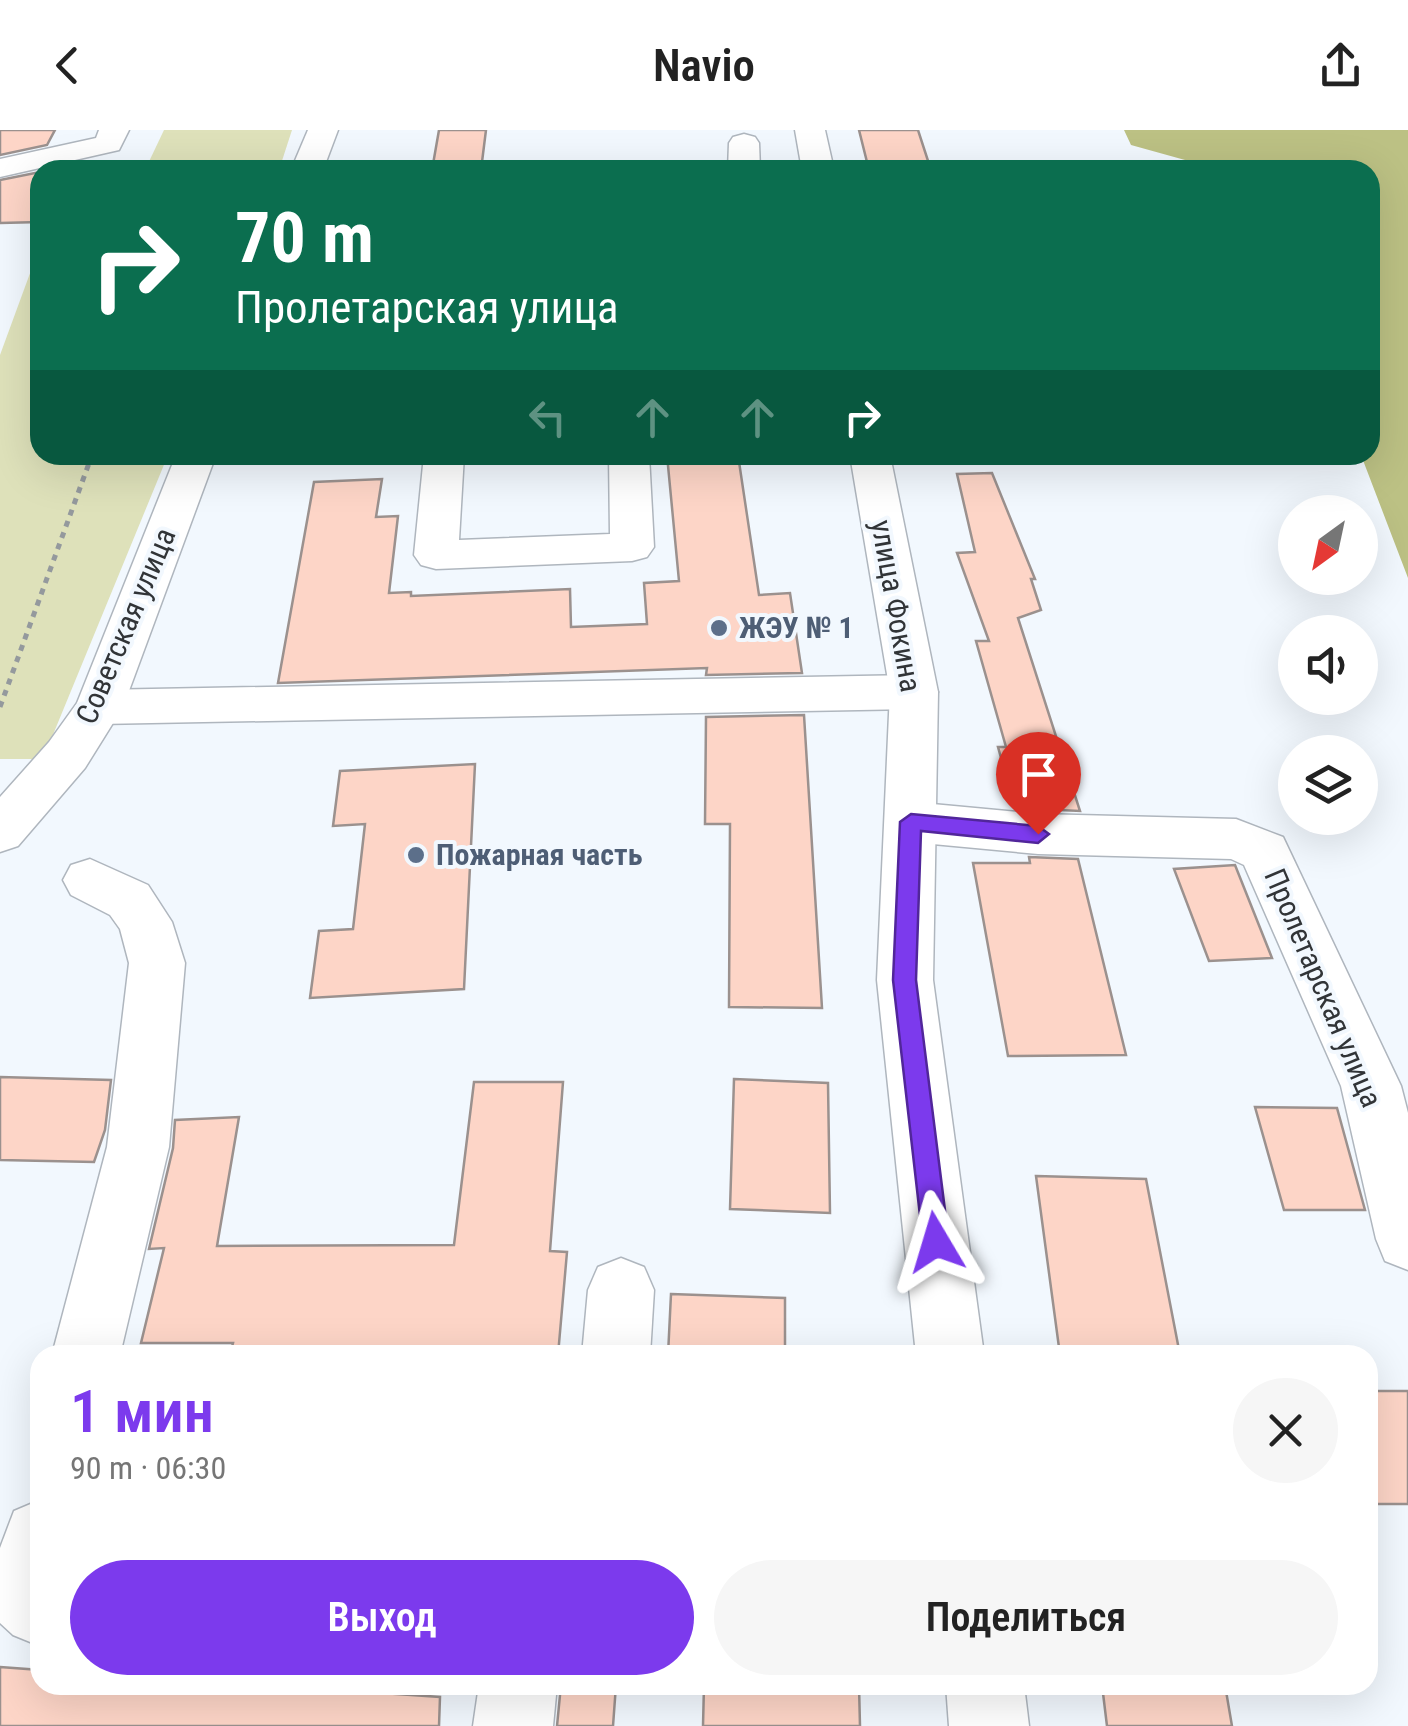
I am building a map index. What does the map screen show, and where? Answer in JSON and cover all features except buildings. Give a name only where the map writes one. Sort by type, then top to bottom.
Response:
[{"type":"main road","points":[[36,160],[108,144],[114,130]]},
{"type":"main road","points":[[311,160],[323,130]]},
{"type":"main road","points":[[810,130],[816,160]]},
{"type":"main road","points":[[0,168],[30,161]]},
{"type":"main road","name":"Советская улица","points":[[0,832],[67,756],[99,707],[192,465]]},
{"type":"main road","points":[[443,465],[436,555],[632,547],[629,465]]},
{"type":"main road","name":"улица Фокина","points":[[872,465],[914,692],[905,980],[949,1345]]},
{"type":"main road","points":[[99,707],[914,692]]},
{"type":"main road","name":"Пролетарская улица","points":[[911,822],[1038,834],[1236,838],[1264,850],[1371,1086],[1408,1238]]},
{"type":"main road","points":[[88,1345],[138,1147],[157,963],[145,922],[129,900],[90,880]]},
{"type":"main road","points":[[617,1345],[621,1290]]},
{"type":"main road","points":[[30,1576],[25,1595],[30,1599]]},
{"type":"main road","points":[[514,1726],[517,1695]]},
{"type":"main road","points":[[986,1695],[989,1726]]},
{"type":"path","points":[[0,707],[88,465]]},
{"type":"green space","points":[[164,130],[292,130],[282,160],[150,160]]},
{"type":"green space","points":[[1124,130],[1408,130],[1408,578],[1365,465],[1380,465],[1380,160],[1185,160],[1131,145]]},
{"type":"green space","points":[[30,273],[30,465],[164,465],[43,759],[0,759],[0,355]]},
{"type":"place","name":"ЖЭУ № 1","points":[[719,628]]},
{"type":"place","name":"Пожарная часть","points":[[416,855]]},
{"type":"route","points":[[936,1242],[905,980],[911,822],[1038,834]]}]
